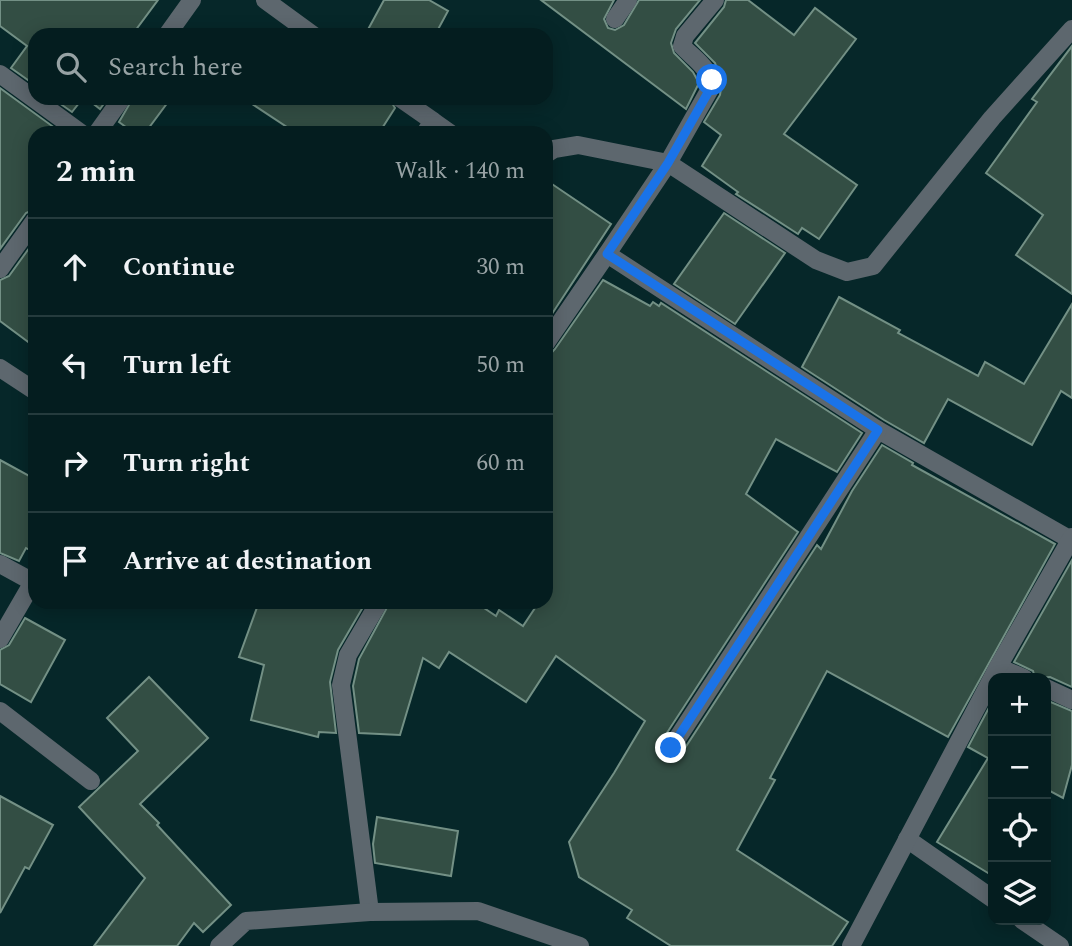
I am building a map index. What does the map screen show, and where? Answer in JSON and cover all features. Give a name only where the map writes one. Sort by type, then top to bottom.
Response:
[{"type":"street","points":[[172,28],[192,0]]},
{"type":"street","points":[[265,0],[303,28]]},
{"type":"street","points":[[615,19],[628,0]]},
{"type":"street","points":[[553,333],[668,163],[710,89],[712,80],[707,70],[682,46],[685,36],[715,0]]},
{"type":"street","points":[[553,150],[578,145],[668,163],[816,260],[847,272],[873,266],[992,118],[1072,29]]},
{"type":"street","points":[[0,74],[28,94]]},
{"type":"street","points":[[43,105],[71,126]]},
{"type":"street","points":[[102,126],[117,105]]},
{"type":"street","points":[[407,105],[428,126]]},
{"type":"street","points":[[0,269],[28,230]]},
{"type":"street","points":[[607,254],[878,430],[1071,539],[998,667],[850,946]]},
{"type":"street","points":[[0,368],[28,386]]},
{"type":"street","points":[[671,748],[878,430]]},
{"type":"street","points":[[0,564],[28,577]]},
{"type":"street","points":[[0,639],[28,590]]},
{"type":"street","points":[[370,912],[341,685],[348,654],[375,609]]},
{"type":"street","points":[[998,667],[1012,673]]},
{"type":"street","points":[[1051,690],[1072,699]]},
{"type":"street","points":[[0,711],[91,781]]},
{"type":"street","points":[[907,839],[988,896]]},
{"type":"street","points":[[219,946],[246,921],[370,912],[478,911],[580,946]]},
{"type":"street","points":[[1029,925],[1060,946]]},
{"type":"building","points":[[0,0],[158,0],[137,28],[28,28],[28,80],[11,68],[27,46],[0,26]]},
{"type":"building","points":[[384,0],[429,0],[448,11],[439,28],[369,28]]},
{"type":"building","points":[[541,0],[614,0],[604,19],[608,28],[615,30],[624,25],[639,0],[700,0],[676,29],[671,43],[674,53],[693,72],[699,83],[686,109]]},
{"type":"building","points":[[726,0],[748,0],[794,35],[815,8],[856,39],[784,134],[857,185],[819,239],[802,228],[798,234],[736,194],[738,192],[702,166],[721,135],[704,122],[720,95],[722,82],[715,63],[695,43],[724,7]]},
{"type":"building","points":[[1072,46],[1072,294],[1016,255],[1043,215],[986,173],[1037,102],[1032,99]]},
{"type":"building","points":[[0,88],[52,126],[28,126],[28,212],[0,249]]},
{"type":"building","points":[[62,105],[78,105],[72,112]]},
{"type":"building","points":[[129,105],[166,105],[150,126],[124,126],[119,122]]},
{"type":"building","points":[[254,105],[393,105],[395,108],[383,126],[285,126]]},
{"type":"building","points":[[553,185],[611,224],[553,312]]},
{"type":"building","points":[[724,213],[785,253],[735,324],[674,284]]},
{"type":"building","points":[[28,250],[28,342],[0,321],[0,280],[9,276]]},
{"type":"building","points":[[603,280],[650,306],[653,302],[659,306],[661,303],[862,433],[837,472],[776,439],[746,494],[798,532],[661,742],[661,752],[665,758],[676,758],[681,754],[817,545],[821,549],[852,491],[882,445],[913,463],[912,465],[1055,544],[948,737],[827,671],[770,778],[775,780],[737,850],[848,922],[832,946],[671,946],[627,918],[632,910],[579,877],[569,842],[645,721],[556,656],[526,702],[449,652],[439,668],[423,658],[400,735],[359,733],[353,686],[359,659],[386,609],[486,609],[496,616],[499,610],[523,626],[534,609],[553,609],[555,349]]},
{"type":"building","points":[[839,297],[900,330],[898,333],[978,376],[985,362],[1024,384],[1072,304],[1072,398],[1061,391],[1032,445],[948,399],[924,443],[802,367]]},
{"type":"building","points":[[0,460],[28,475],[28,549],[26,548],[19,561],[0,553]]},
{"type":"building","points":[[1072,560],[1072,687],[1051,677],[1051,673],[1034,673],[1014,662]]},
{"type":"building","points":[[256,609],[362,609],[338,650],[330,682],[336,733],[319,732],[318,737],[251,720],[264,665],[239,657]]},
{"type":"building","points":[[25,618],[65,640],[31,702],[0,684],[0,650],[9,645]]},
{"type":"building","points":[[149,677],[208,738],[140,804],[231,905],[203,932],[194,923],[177,946],[94,946],[145,878],[79,807],[138,751],[107,718]]},
{"type":"building","points":[[1051,702],[1072,711],[1072,765],[1063,798],[1051,792]]},
{"type":"building","points":[[988,709],[988,758],[968,747]]},
{"type":"building","points":[[988,758],[988,873],[937,842]]},
{"type":"building","points":[[0,796],[53,825],[29,869],[25,867],[0,913]]},
{"type":"building","points":[[377,817],[458,831],[451,876],[375,863],[373,844]]},
{"type":"route","points":[[671,748],[878,430],[607,254],[668,163],[710,89],[712,80]]}]
